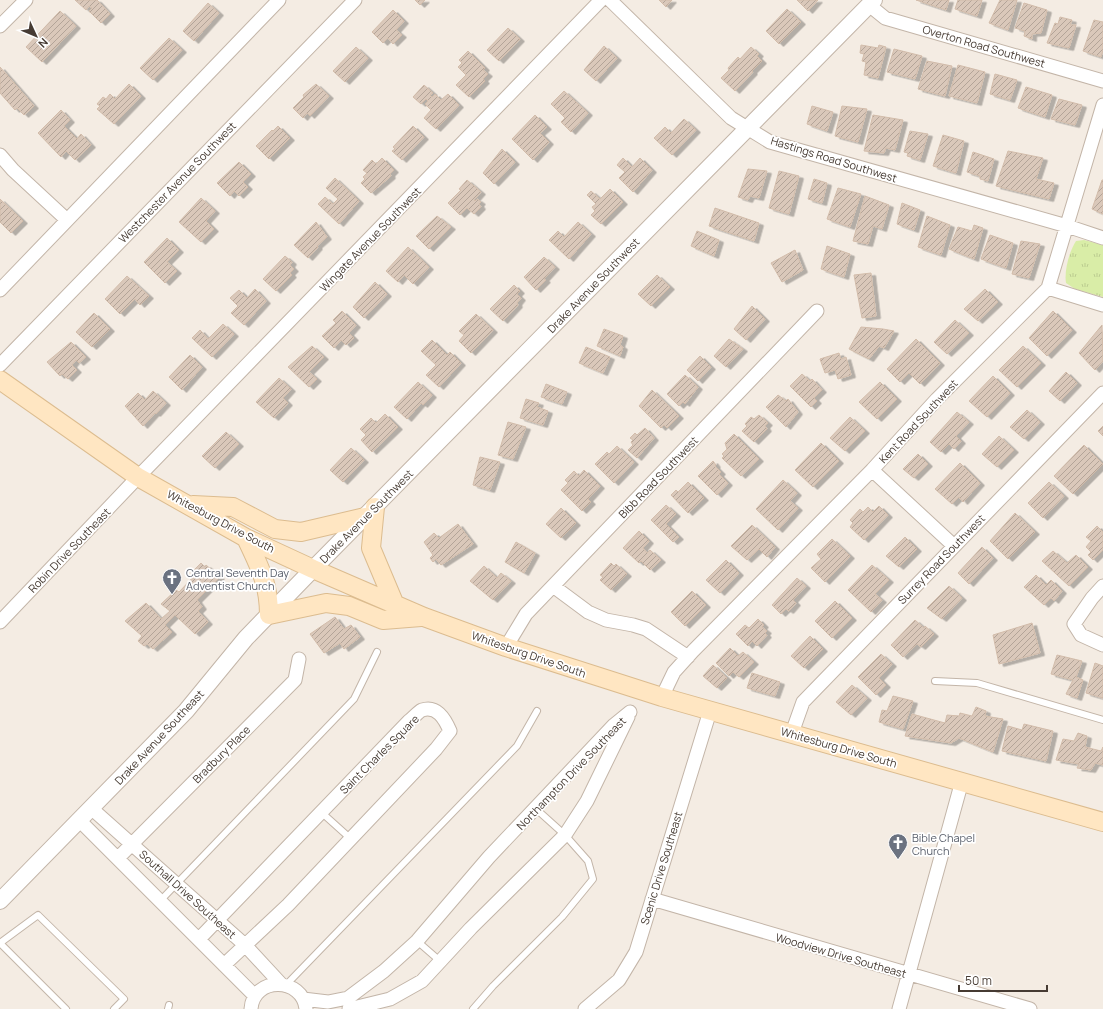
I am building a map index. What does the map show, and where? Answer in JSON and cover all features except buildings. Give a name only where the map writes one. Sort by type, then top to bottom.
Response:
[{"type":"main road","name":"Whitesburg Drive South","points":[[0,380],[138,477],[191,505],[246,538],[424,617],[506,647],[662,698],[962,781],[1103,822]]},
{"type":"main road","points":[[191,505],[233,507],[275,529],[301,532],[370,512],[371,548],[395,605]]},
{"type":"main road","points":[[246,538],[264,575],[269,596],[269,615],[326,603],[349,606],[383,620],[424,617]]},
{"type":"street","points":[[0,26],[26,0]]},
{"type":"street","points":[[0,290],[279,0]]},
{"type":"street","name":"Westchester Avenue Southwest","points":[[0,366],[355,0]]},
{"type":"street","name":"Wingate Avenue Southwest","points":[[138,477],[601,0]]},
{"type":"street","name":"Hastings Road Southwest","points":[[610,0],[731,118],[770,142],[1067,226],[1103,238]]},
{"type":"street","name":"Drake Avenue Southwest","points":[[313,569],[871,3]]},
{"type":"street","name":"Overton Road Southwest","points":[[871,3],[885,18],[1103,81]]},
{"type":"street","name":"Kent Road Southwest","points":[[662,698],[674,672],[688,657],[872,470],[938,399],[1048,288],[1103,105]]},
{"type":"street","points":[[0,155],[13,170],[67,220]]},
{"type":"street","points":[[1048,288],[1103,306]]},
{"type":"street","name":"Bibb Road Southwest","points":[[506,647],[526,614],[817,311]]},
{"type":"street","name":"Surrey Road Southwest","points":[[792,734],[802,702],[953,545],[1103,393]]},
{"type":"street","points":[[872,470],[953,545]]},
{"type":"street","name":"Robin Drive Southeast","points":[[0,622],[138,477]]},
{"type":"street","name":"Drake Avenue Southeast","points":[[0,901],[186,711],[246,638],[313,569]]},
{"type":"street","points":[[553,586],[588,612],[606,620],[633,624],[646,629],[688,657]]},
{"type":"street","points":[[1103,586],[1092,598],[1074,624],[1081,635],[1103,645]]},
{"type":"street","name":"Bradbury Place","points":[[118,858],[295,680],[299,659]]},
{"type":"street","name":"Saint Charles Square","points":[[199,939],[422,710],[434,710],[444,718],[450,731],[436,749],[288,905],[224,964]]},
{"type":"street","name":"Scenic Drive Southeast","points":[[585,1009],[619,980],[636,952],[710,711]]},
{"type":"street","name":"Northampton Drive Southeast","points":[[304,1004],[328,1002],[348,998],[384,971],[417,941],[489,857],[614,726],[630,712],[587,800],[565,835],[471,928],[422,981],[390,999],[349,1009]]},
{"type":"street","points":[[899,1009],[962,781]]},
{"type":"street","name":"Southall Drive Southeast","points":[[91,808],[245,945],[284,984],[295,989],[304,1004]]},
{"type":"street","name":"Southall Drive Southeast","points":[[79,820],[255,996]]},
{"type":"street","name":"Woodview Drive Southeast","points":[[652,899],[1030,1009]]},
{"type":"street","points":[[251,1009],[255,996],[262,989],[271,985],[284,984]]},
{"type":"lane","points":[[160,901],[354,699],[377,652]]},
{"type":"lane","points":[[935,681],[977,683],[1103,720]]},
{"type":"lane","points":[[284,984],[517,746],[537,711]]},
{"type":"lane","points":[[473,1009],[493,986],[562,917],[593,879],[588,861],[565,835],[535,808]]},
{"type":"lane","points":[[321,812],[351,839]]},
{"type":"lane","points":[[66,1009],[0,943],[38,915],[124,999],[114,1009]]},
{"type":"lane","points":[[417,941],[440,961]]},
{"type":"green space","points":[[1084,240],[1103,245],[1103,297],[1075,289],[1066,283],[1066,267],[1071,251],[1076,241]]},
{"type":"place","name":"Central Seventh Day Adventist Church","points":[[172,595]]},
{"type":"place","name":"Bible Chapel Church","points":[[898,860]]}]
